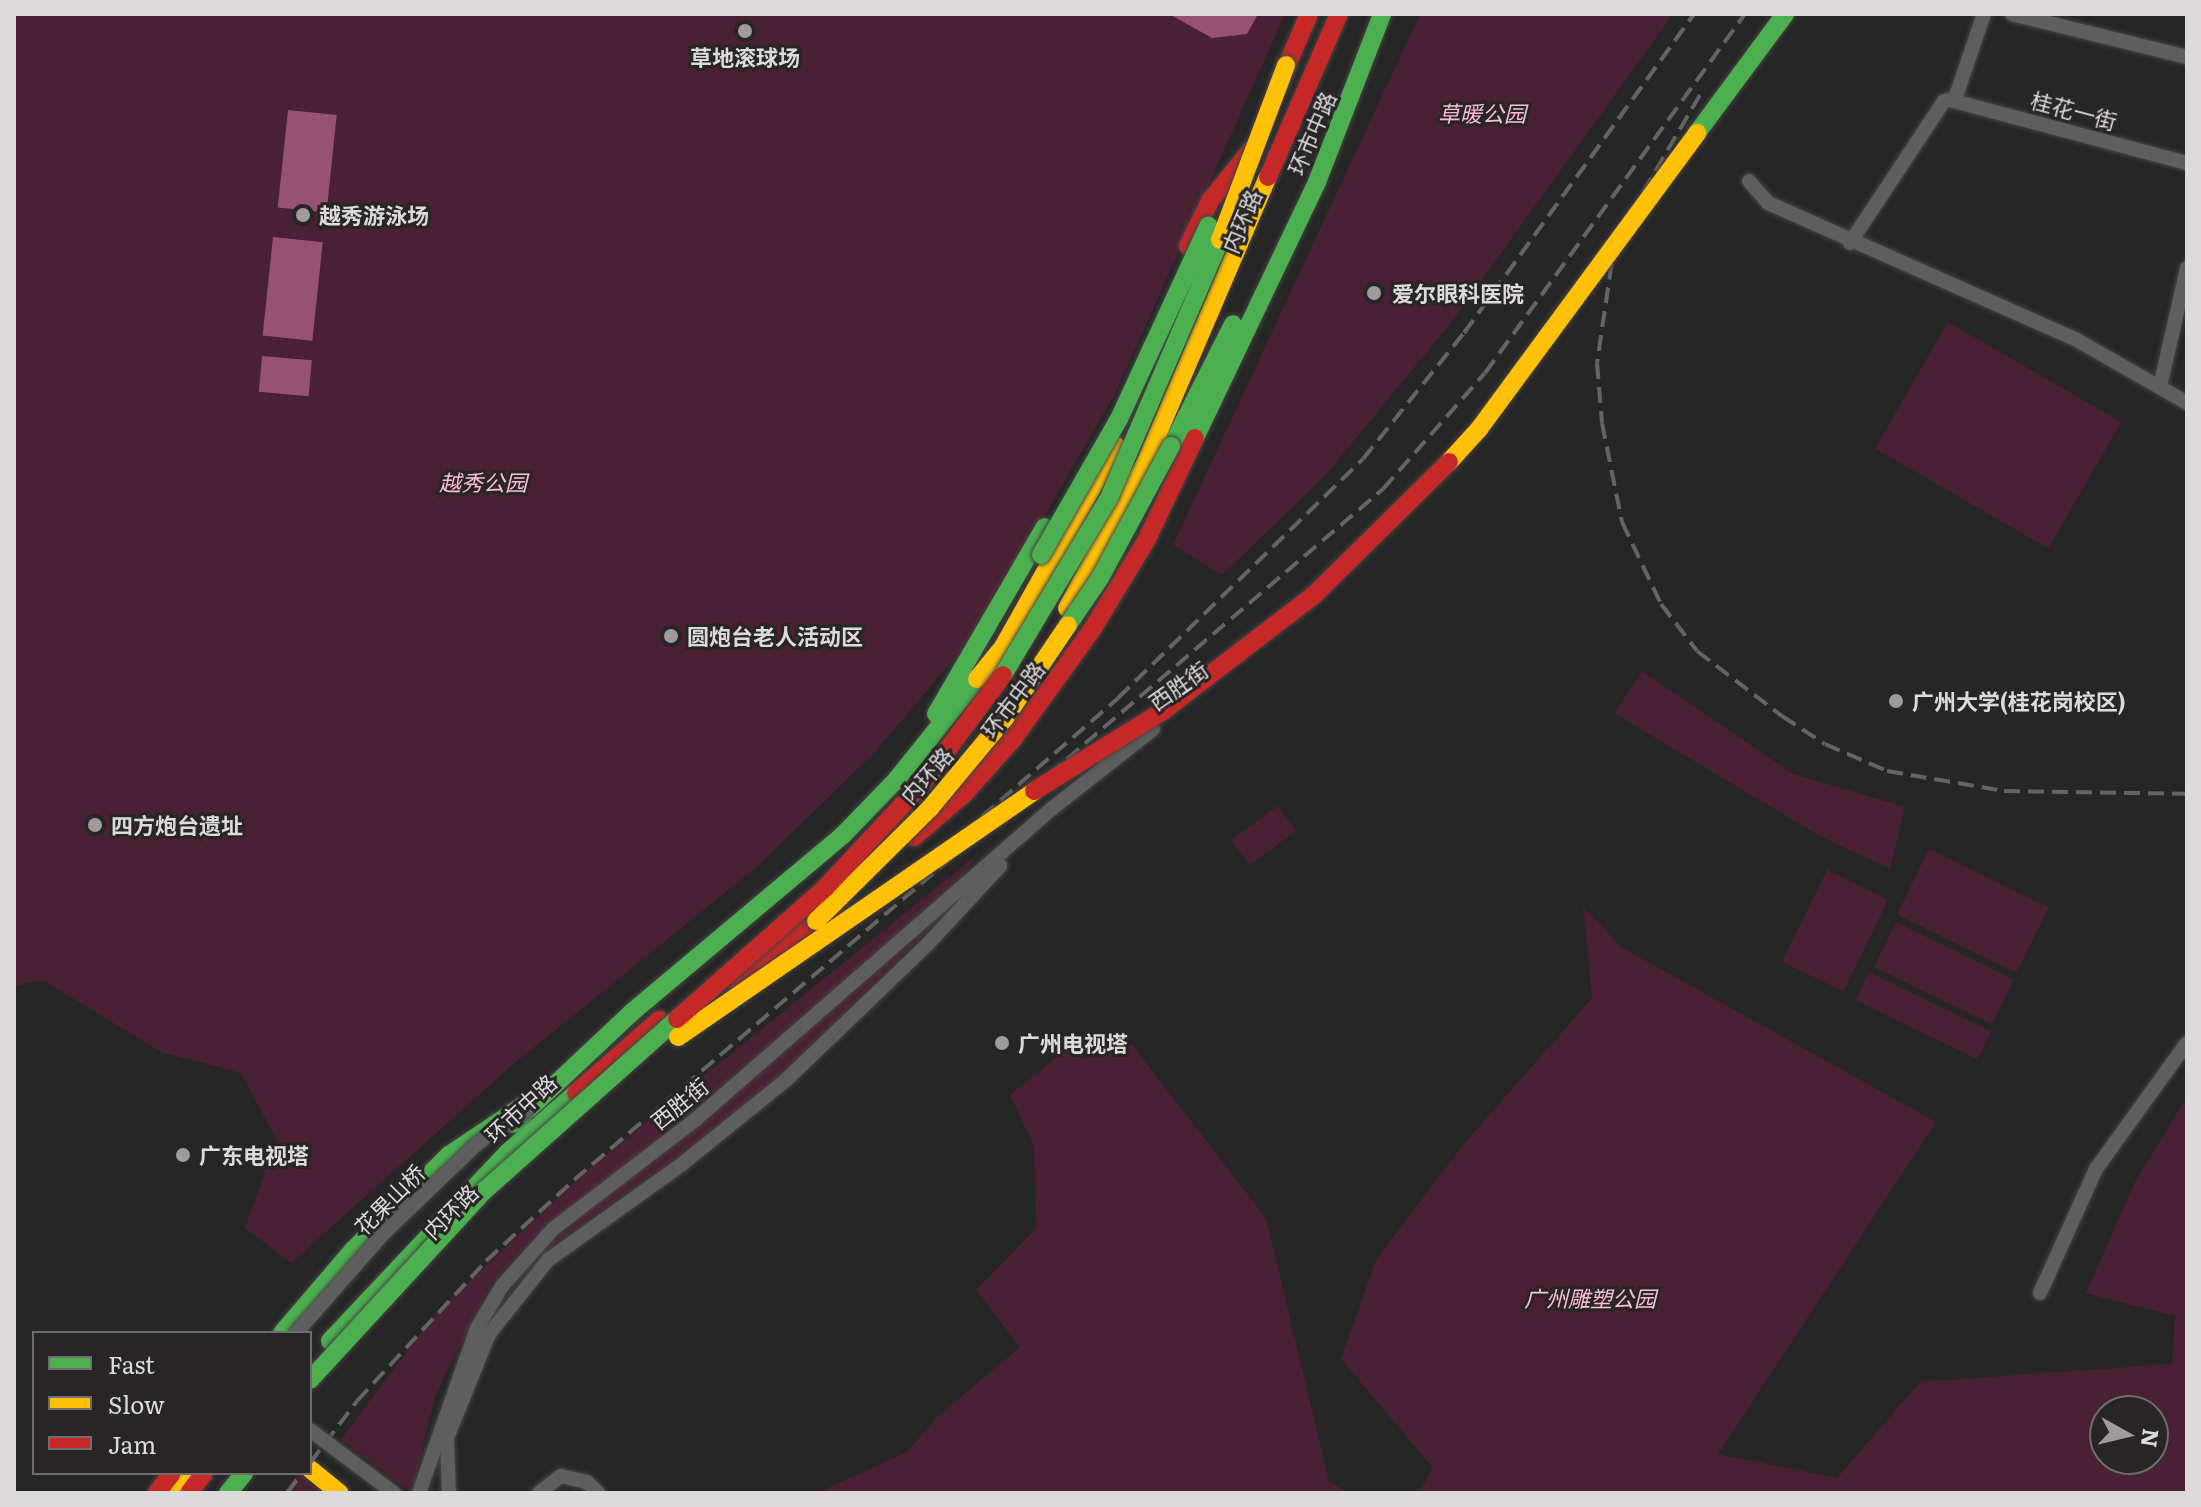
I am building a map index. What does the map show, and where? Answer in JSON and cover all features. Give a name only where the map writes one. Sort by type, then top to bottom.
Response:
[{"type":"main road","name":"内环路","points":[[312,1378],[484,1191],[826,887],[921,785],[979,711],[1038,624],[1109,498],[1207,274],[1308,14]]},
{"type":"main road","name":"环市中路","points":[[312,1337],[526,1111],[645,1001],[811,863],[897,779],[1003,647],[1065,544],[1127,423],[1251,150],[1308,14]]},
{"type":"main road","points":[[837,876],[913,810],[963,754],[1013,691],[1075,594],[1168,414],[1339,14]]},
{"type":"main road","name":"内环路","points":[[312,1400],[493,1202],[678,1037],[843,896],[966,766],[1066,631],[1171,446],[1354,14]]},
{"type":"main road","name":"环市中路","points":[[312,1363],[417,1244],[508,1152],[617,1054],[837,876],[892,852],[947,811],[1013,739],[1067,665],[1166,505],[1337,137],[1379,14]]},
{"type":"main road","points":[[1171,446],[1244,301],[1379,14]]},
{"type":"main road","points":[[678,1037],[988,820],[1163,711],[1313,596],[1397,518],[1479,429],[1785,14]]},
{"type":"main road","points":[[897,779],[931,733],[1041,555],[1119,419],[1286,65]]},
{"type":"main road","points":[[897,779],[1066,492],[1210,201],[1251,150]]},
{"type":"main road","points":[[312,1390],[543,1146],[646,1053],[849,897],[947,811]]},
{"type":"main road","points":[[762,937],[773,954]]},
{"type":"main road","points":[[284,1331],[353,1250],[449,1155],[543,1095]]},
{"type":"main road","points":[[312,1471],[340,1493]]},
{"type":"main road","points":[[157,1493],[170,1475]]},
{"type":"main road","points":[[171,1493],[185,1475]]},
{"type":"main road","points":[[189,1493],[202,1475]]},
{"type":"main road","points":[[208,1493],[222,1475]]},
{"type":"main road","points":[[219,1493],[233,1475]]},
{"type":"main road","points":[[228,1493],[242,1475]]},
{"type":"main road","points":[[236,1493],[250,1475]]},
{"type":"street","points":[[1850,243],[1944,101],[1955,99],[1984,14]]},
{"type":"street","points":[[2012,14],[2187,57]]},
{"type":"street","name":"桂花一街","points":[[1950,100],[2187,163]]},
{"type":"street","points":[[1749,181],[1768,203],[1850,243],[2075,339],[2187,403]]},
{"type":"street","points":[[2160,387],[2187,268]]},
{"type":"street","name":"西胜街","points":[[419,1493],[477,1328],[502,1286],[535,1249],[695,1120],[1054,807],[1289,629]]},
{"type":"street","name":"西胜街","points":[[429,1493],[489,1334],[548,1260],[682,1164],[786,1080],[917,955],[1054,807]]},
{"type":"street","points":[[2040,1293],[2096,1169],[2187,1043]]},
{"type":"street","name":"花果山桥","points":[[298,1331],[382,1235],[478,1143],[526,1111]]},
{"type":"street","points":[[312,1432],[394,1493]]},
{"type":"street","points":[[447,1439],[449,1493]]},
{"type":"street","points":[[539,1493],[561,1476],[571,1476],[598,1493]]},
{"type":"green space","name":"越秀公园","points":[[14,14],[1285,14],[1115,394],[979,629],[875,752],[759,865],[516,1062],[291,1263],[245,1228],[277,1140],[241,1073],[161,1052],[43,980],[14,986]]},
{"type":"green space","name":"草暖公园","points":[[1420,14],[1673,14],[1450,324],[1325,476],[1222,575],[1173,545]]},
{"type":"green space","points":[[1948,322],[2121,422],[2048,548],[1875,448]]},
{"type":"green space","points":[[1642,671],[1793,774],[1905,807],[1890,869],[1818,835],[1614,713]]},
{"type":"green space","points":[[1278,806],[1296,831],[1249,865],[1231,840]]},
{"type":"green space","points":[[1929,849],[2049,907],[2017,973],[1897,915]]},
{"type":"green space","points":[[979,853],[952,888],[697,1109],[546,1225],[491,1283],[435,1396],[412,1493],[341,1439],[435,1314],[589,1169]]},
{"type":"green space","points":[[1827,870],[1888,900],[1843,991],[1782,962]]},
{"type":"green space","points":[[961,897],[766,1093],[557,1243],[510,1290],[557,1233]]},
{"type":"green space","name":"广州雕塑公园","points":[[1583,906],[1621,947],[1936,1122],[1718,1454],[1837,1478],[1920,1382],[2172,1364],[2175,1316],[2086,1293],[2136,1180],[2187,1097],[2187,1493],[1419,1493],[1433,1468],[1341,1359],[1376,1260],[1463,1145],[1592,998]]},
{"type":"green space","points":[[1896,922],[2014,979],[1992,1024],[1874,967]]},
{"type":"green space","points":[[1869,972],[1991,1032],[1978,1059],[1855,1000]]},
{"type":"green space","points":[[1126,1037],[1266,1218],[1329,1481],[1348,1493],[817,1493],[907,1452],[937,1417],[1020,1347],[976,1290],[1036,1229],[1034,1146],[1010,1095],[1064,1051],[1087,1059]]},
{"type":"green space","points":[[296,1475],[300,1475],[323,1493],[283,1493]]},
{"type":"shaded area","points":[[1169,14],[1258,14],[1247,34],[1212,38]]},
{"type":"shaded area","points":[[288,110],[337,115],[326,213],[278,207]]},
{"type":"shaded area","points":[[273,237],[323,242],[312,341],[263,335]]},
{"type":"shaded area","points":[[262,356],[312,360],[309,396],[259,392]]},
{"type":"railway","points":[[964,832],[1118,698],[1363,459],[1464,333],[1694,14]]},
{"type":"railway","points":[[312,1460],[357,1401],[486,1261],[574,1180],[1383,489],[1485,373],[1745,14]]},
{"type":"railway","points":[[1700,95],[1615,240],[1597,363],[1602,423],[1622,522],[1661,604],[1697,651],[1782,716],[1825,744],[1887,771],[2004,791],[2187,794]]},
{"type":"railway","points":[[287,1493],[300,1475]]},
{"type":"traffic: fast","points":[[1195,438],[1317,182],[1382,14]]},
{"type":"traffic: fast","points":[[1697,133],[1785,14]]},
{"type":"traffic: fast","points":[[1041,555],[1119,419],[1208,226]]},
{"type":"traffic: fast","points":[[1003,675],[1109,498],[1220,240]]},
{"type":"traffic: fast","points":[[1173,443],[1233,324]]},
{"type":"traffic: fast","points":[[1068,625],[1100,578],[1171,446]]},
{"type":"traffic: fast","points":[[936,714],[1045,527]]},
{"type":"traffic: fast","points":[[513,1124],[631,1013],[843,835],[897,779],[977,679]]},
{"type":"traffic: fast","points":[[312,1378],[484,1191],[677,1019]]},
{"type":"traffic: fast","points":[[330,1341],[508,1152],[576,1093]]},
{"type":"traffic: fast","points":[[284,1331],[353,1250],[449,1155],[527,1103]]},
{"type":"traffic: fast","points":[[228,1493],[242,1475]]},
{"type":"traffic: slow","points":[[1220,240],[1286,65]]},
{"type":"traffic: slow","points":[[1449,462],[1479,429],[1697,133]]},
{"type":"traffic: slow","points":[[1067,608],[1146,461],[1268,177]]},
{"type":"traffic: slow","points":[[977,679],[1003,647],[1116,446]]},
{"type":"traffic: slow","points":[[816,921],[930,808],[1005,718],[1068,625]]},
{"type":"traffic: slow","points":[[678,1037],[1034,791]]},
{"type":"traffic: slow","points":[[312,1471],[340,1493]]},
{"type":"traffic: slow","points":[[171,1493],[185,1475]]},
{"type":"traffic: jam","points":[[1278,86],[1309,14]]},
{"type":"traffic: jam","points":[[1268,177],[1339,14]]},
{"type":"traffic: jam","points":[[1188,246],[1210,201],[1251,150]]},
{"type":"traffic: jam","points":[[914,837],[964,794],[1013,739],[1093,628],[1146,541],[1195,438]]},
{"type":"traffic: jam","points":[[1034,791],[1163,711],[1313,596],[1449,462]]},
{"type":"traffic: jam","points":[[677,1019],[826,887],[921,785],[1003,675]]},
{"type":"traffic: jam","points":[[736,982],[833,910]]},
{"type":"traffic: jam","points":[[576,1093],[659,1020]]},
{"type":"traffic: jam","points":[[157,1493],[170,1475]]},
{"type":"traffic: jam","points":[[189,1493],[202,1475]]},
{"type":"place","name":"草地滚球场","points":[[745,31]]},
{"type":"place","name":"越秀游泳场","points":[[303,215]]},
{"type":"place","name":"爱尔眼科医院","points":[[1374,293]]},
{"type":"place","name":"圆炮台老人活动区","points":[[671,636]]},
{"type":"place","name":"广州大学(桂花岗校区)","points":[[1896,701]]},
{"type":"place","name":"四方炮台遗址","points":[[95,825]]},
{"type":"place","name":"广州电视塔","points":[[1002,1043]]},
{"type":"place","name":"广东电视塔","points":[[183,1155]]}]
